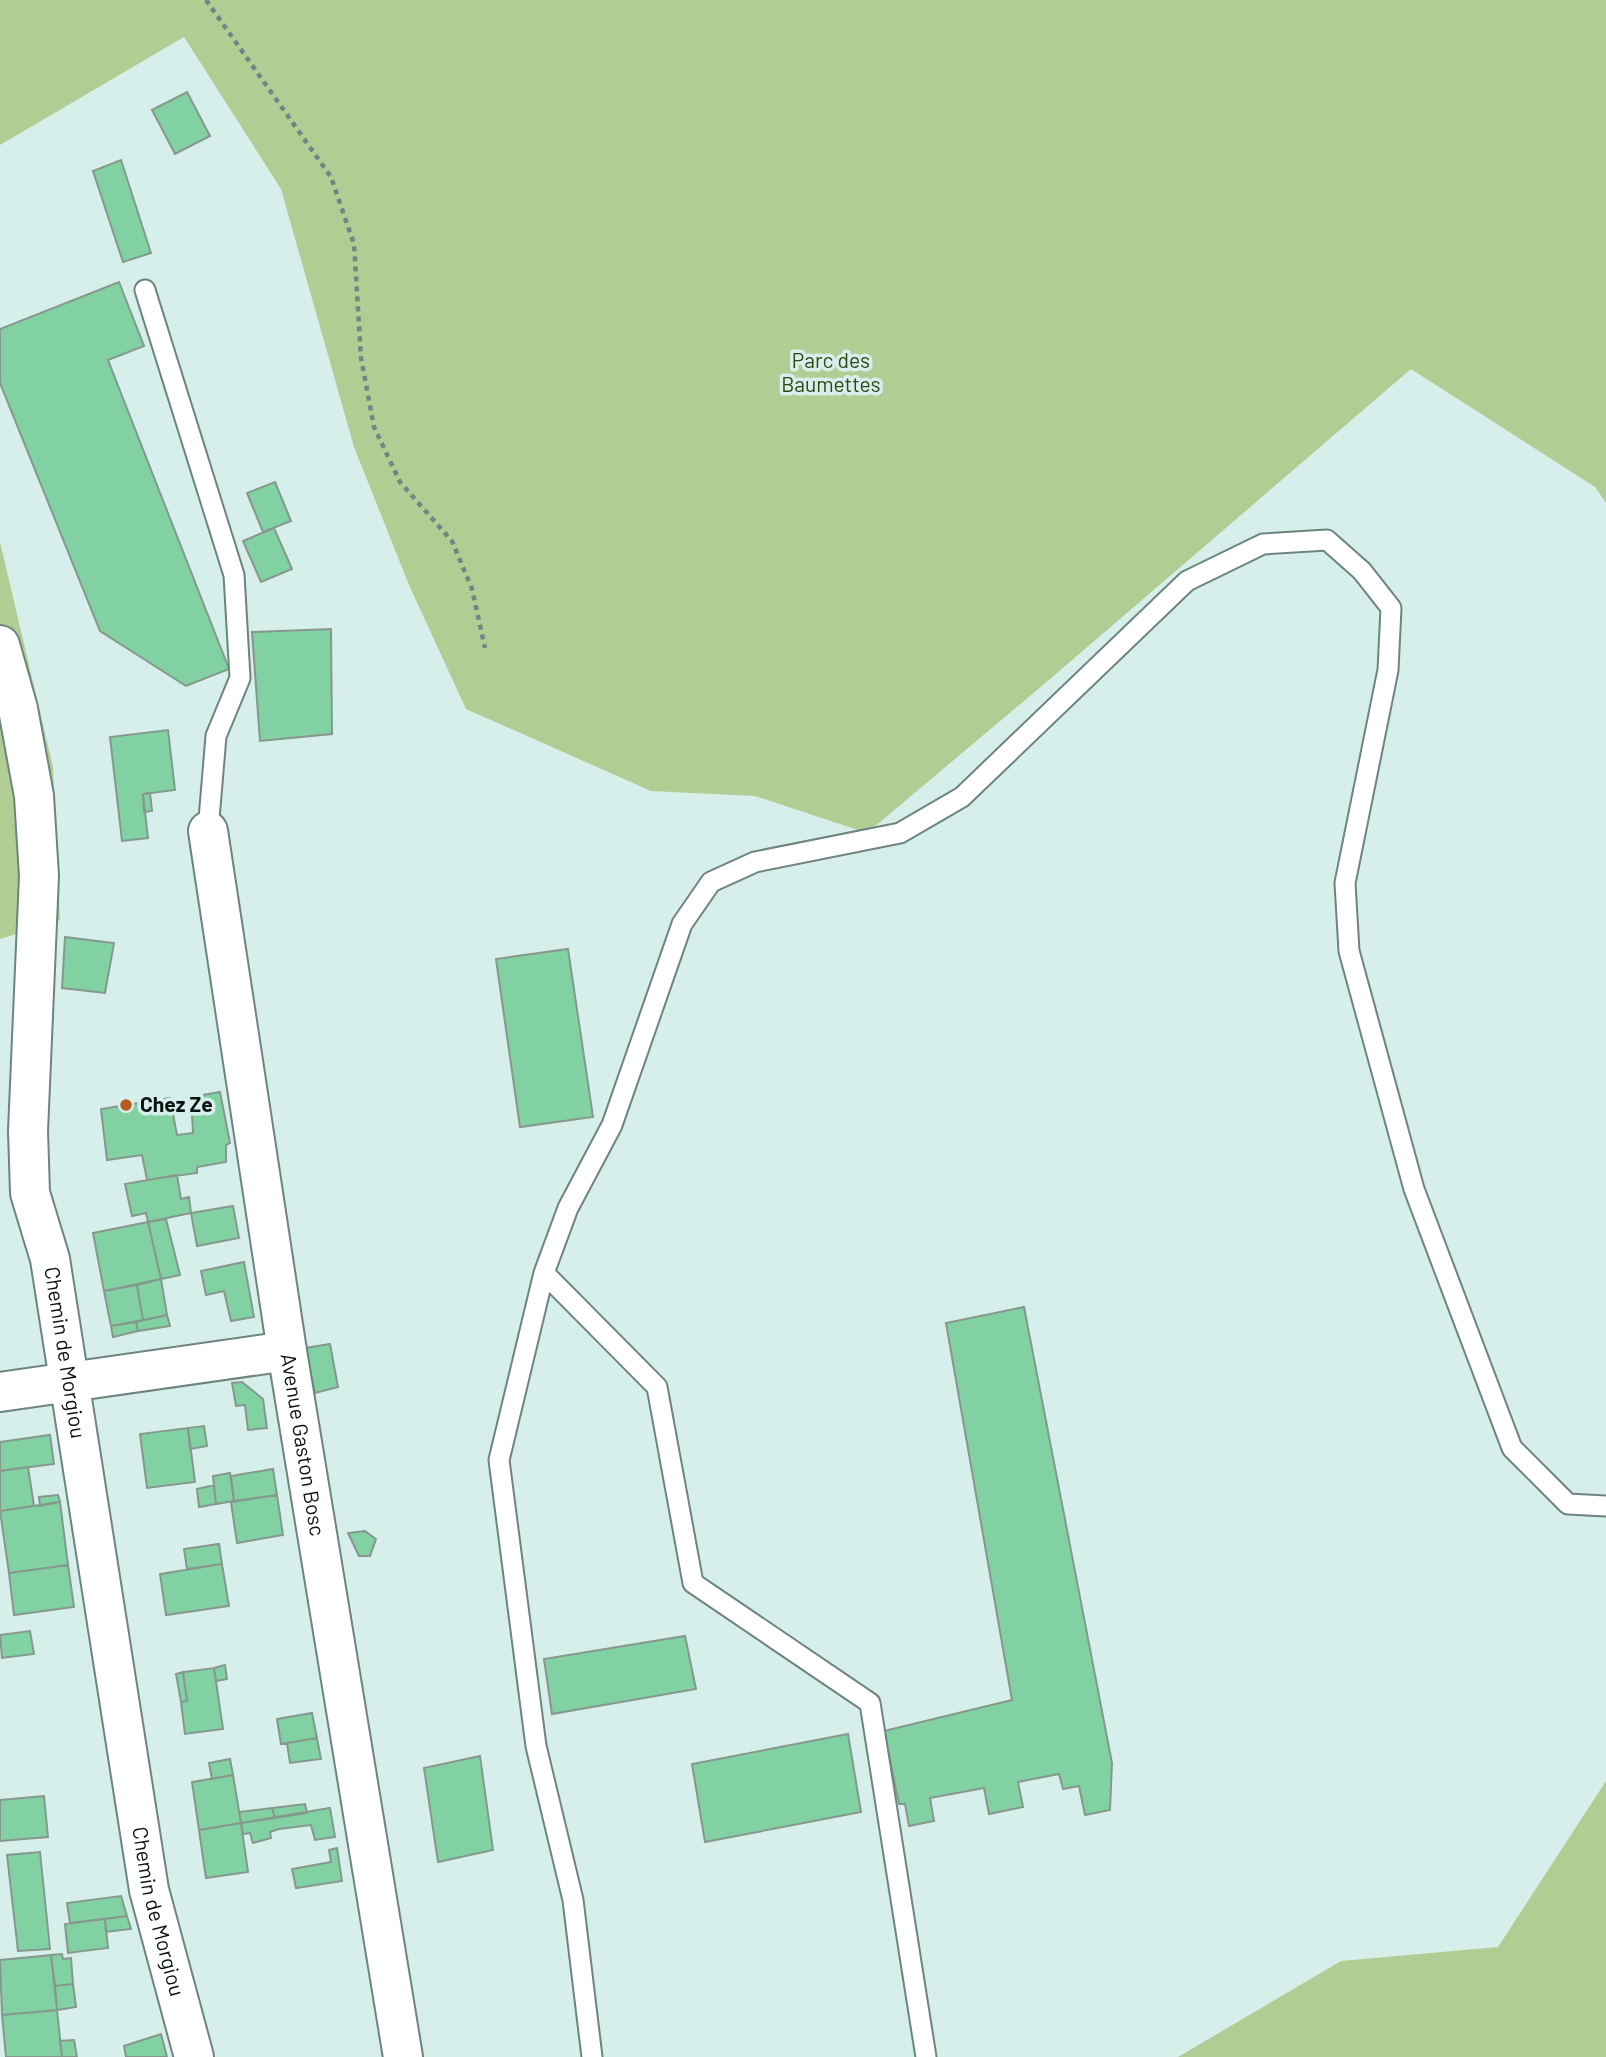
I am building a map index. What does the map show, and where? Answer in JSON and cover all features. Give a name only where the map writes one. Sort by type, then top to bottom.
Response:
[{"type":"street","name":"Chemin de Morgiou","points":[[0,645],[18,709],[34,796],[39,876],[28,1131],[30,1193],[50,1259],[149,1889],[194,2057]]},
{"type":"street","name":"Avenue Gaston Bosc","points":[[208,831],[286,1351],[403,2057]]},
{"type":"street","points":[[0,1392],[286,1351]]},
{"type":"lane","points":[[145,290],[234,575],[240,678],[216,736],[208,831]]},
{"type":"lane","points":[[593,2057],[573,1900],[536,1746],[499,1460],[544,1273],[568,1208],[612,1125],[682,924],[712,881],[755,862],[900,833],[962,797],[1187,581],[1262,544],[1327,540],[1363,571],[1391,608],[1388,670],[1345,883],[1349,951],[1414,1189],[1512,1448],[1568,1504],[1606,1506]]},
{"type":"lane","points":[[544,1273],[657,1387],[693,1583],[870,1703],[926,2057]]},
{"type":"path","points":[[206,0],[331,177],[354,244],[361,358],[374,427],[400,482],[452,541],[472,589],[485,648]]},
{"type":"green space","name":"Parc des Baumettes","points":[[0,0],[1606,0],[1606,503],[1595,487],[1411,369],[867,833],[755,796],[651,791],[466,709],[409,585],[354,447],[281,189],[184,37],[0,145]]},
{"type":"green space","points":[[0,542],[53,767],[60,920],[0,939]]},
{"type":"green space","points":[[1606,1781],[1606,2057],[1178,2057],[1341,1961],[1498,1947]]},
{"type":"building","points":[[187,92],[210,136],[175,154],[152,110]]},
{"type":"building","points":[[121,160],[151,253],[123,262],[93,171]]},
{"type":"building","points":[[119,282],[144,346],[108,360],[229,669],[186,686],[100,631],[0,383],[0,329]]},
{"type":"building","points":[[275,482],[291,521],[263,532],[247,493]]},
{"type":"building","points":[[274,528],[292,569],[261,582],[243,541]]},
{"type":"building","points":[[331,629],[332,734],[260,741],[252,632]]},
{"type":"building","points":[[168,730],[175,790],[143,794],[148,838],[122,841],[110,737]]},
{"type":"building","points":[[150,793],[152,811],[144,812],[143,794]]},
{"type":"building","points":[[65,937],[114,943],[105,993],[62,988]]},
{"type":"building","points":[[568,949],[593,1117],[520,1127],[496,959]]},
{"type":"building","points":[[220,1092],[230,1143],[226,1145],[226,1162],[197,1167],[197,1173],[147,1180],[142,1155],[107,1160],[101,1109],[170,1098],[177,1135],[193,1133],[191,1097]]},
{"type":"building","points":[[177,1175],[181,1199],[189,1197],[191,1213],[148,1222],[146,1213],[132,1216],[125,1184]]},
{"type":"building","points":[[233,1206],[239,1238],[197,1246],[191,1213]]},
{"type":"building","points":[[166,1219],[180,1275],[161,1279],[148,1222]]},
{"type":"building","points":[[148,1222],[161,1279],[104,1291],[93,1233]]},
{"type":"building","points":[[244,1262],[254,1317],[231,1321],[224,1291],[206,1295],[201,1271]]},
{"type":"building","points":[[161,1279],[167,1315],[143,1320],[137,1285]]},
{"type":"building","points":[[137,1285],[143,1320],[111,1326],[104,1291]]},
{"type":"building","points":[[1024,1307],[1112,1763],[1110,1810],[1085,1815],[1079,1786],[1063,1789],[1059,1774],[1018,1782],[1023,1807],[989,1814],[984,1788],[930,1798],[934,1821],[909,1826],[905,1804],[899,1804],[884,1731],[1012,1700],[946,1323]]},
{"type":"building","points":[[167,1315],[170,1326],[138,1331],[136,1322]]},
{"type":"building","points":[[136,1322],[138,1331],[113,1337],[111,1326]]},
{"type":"building","points":[[330,1344],[338,1387],[315,1393],[305,1348]]},
{"type":"building","points":[[242,1382],[263,1399],[267,1428],[248,1430],[245,1405],[236,1406],[232,1383]]},
{"type":"building","points":[[204,1426],[207,1446],[190,1449],[188,1428]]},
{"type":"building","points":[[188,1428],[195,1482],[147,1488],[140,1434]]},
{"type":"building","points":[[50,1435],[54,1464],[0,1471],[0,1442]]},
{"type":"building","points":[[28,1467],[34,1506],[0,1511],[0,1471]]},
{"type":"building","points":[[273,1469],[277,1495],[234,1501],[231,1476]]},
{"type":"building","points":[[230,1473],[234,1501],[216,1504],[213,1476]]},
{"type":"building","points":[[214,1485],[216,1504],[199,1507],[197,1489]]},
{"type":"building","points":[[58,1495],[60,1502],[40,1506],[39,1497]]},
{"type":"building","points":[[277,1495],[283,1535],[237,1543],[231,1502]]},
{"type":"building","points":[[60,1502],[68,1565],[9,1573],[0,1511]]},
{"type":"building","points":[[365,1531],[376,1539],[370,1556],[359,1556],[348,1533]]},
{"type":"building","points":[[219,1544],[222,1564],[187,1569],[184,1549]]},
{"type":"building","points":[[222,1564],[229,1606],[166,1615],[160,1574]]},
{"type":"building","points":[[68,1565],[74,1607],[14,1615],[9,1573]]},
{"type":"building","points":[[30,1631],[34,1654],[2,1658],[0,1635]]},
{"type":"building","points":[[685,1636],[696,1689],[552,1714],[544,1659]]},
{"type":"building","points":[[225,1665],[227,1679],[216,1681],[214,1668]]},
{"type":"building","points":[[214,1668],[223,1729],[185,1734],[181,1702],[187,1701],[183,1672]]},
{"type":"building","points":[[183,1672],[187,1701],[181,1702],[176,1674]]},
{"type":"building","points":[[312,1713],[317,1738],[281,1744],[277,1719]]},
{"type":"building","points":[[848,1734],[861,1812],[705,1842],[692,1764]]},
{"type":"building","points":[[317,1738],[321,1759],[290,1763],[287,1743]]},
{"type":"building","points":[[480,1756],[493,1850],[438,1862],[424,1768]]},
{"type":"building","points":[[230,1759],[233,1775],[212,1779],[209,1763]]},
{"type":"building","points":[[233,1775],[241,1823],[199,1830],[192,1782]]},
{"type":"building","points":[[44,1796],[48,1837],[0,1841],[0,1800]]},
{"type":"building","points":[[305,1804],[307,1813],[275,1818],[272,1808]]},
{"type":"building","points":[[272,1808],[275,1818],[241,1823],[239,1812]]},
{"type":"building","points":[[330,1808],[335,1837],[315,1840],[311,1825],[279,1829],[270,1832],[271,1838],[253,1843],[250,1833],[243,1834],[241,1823]]},
{"type":"building","points":[[241,1823],[248,1872],[206,1878],[199,1830]]},
{"type":"building","points":[[337,1848],[342,1881],[296,1888],[292,1869],[331,1862],[329,1850]]},
{"type":"building","points":[[40,1852],[50,1949],[18,1951],[7,1855]]},
{"type":"building","points":[[121,1896],[127,1916],[70,1923],[67,1903]]},
{"type":"building","points":[[127,1916],[131,1929],[106,1932],[105,1919]]},
{"type":"building","points":[[105,1919],[108,1948],[68,1953],[65,1924]]},
{"type":"building","points":[[62,1954],[63,1959],[71,1958],[73,1984],[55,1986],[51,1955]]},
{"type":"building","points":[[51,1955],[57,2010],[2,2015],[0,1960]]},
{"type":"building","points":[[73,1984],[76,2007],[57,2010],[55,1986]]},
{"type":"building","points":[[57,2010],[62,2057],[6,2057],[2,2015]]},
{"type":"building","points":[[161,2034],[167,2057],[126,2057],[124,2046]]},
{"type":"building","points":[[74,2040],[77,2057],[62,2057],[60,2041]]},
{"type":"place","name":"Chez Ze","points":[[126,1105]]}]
